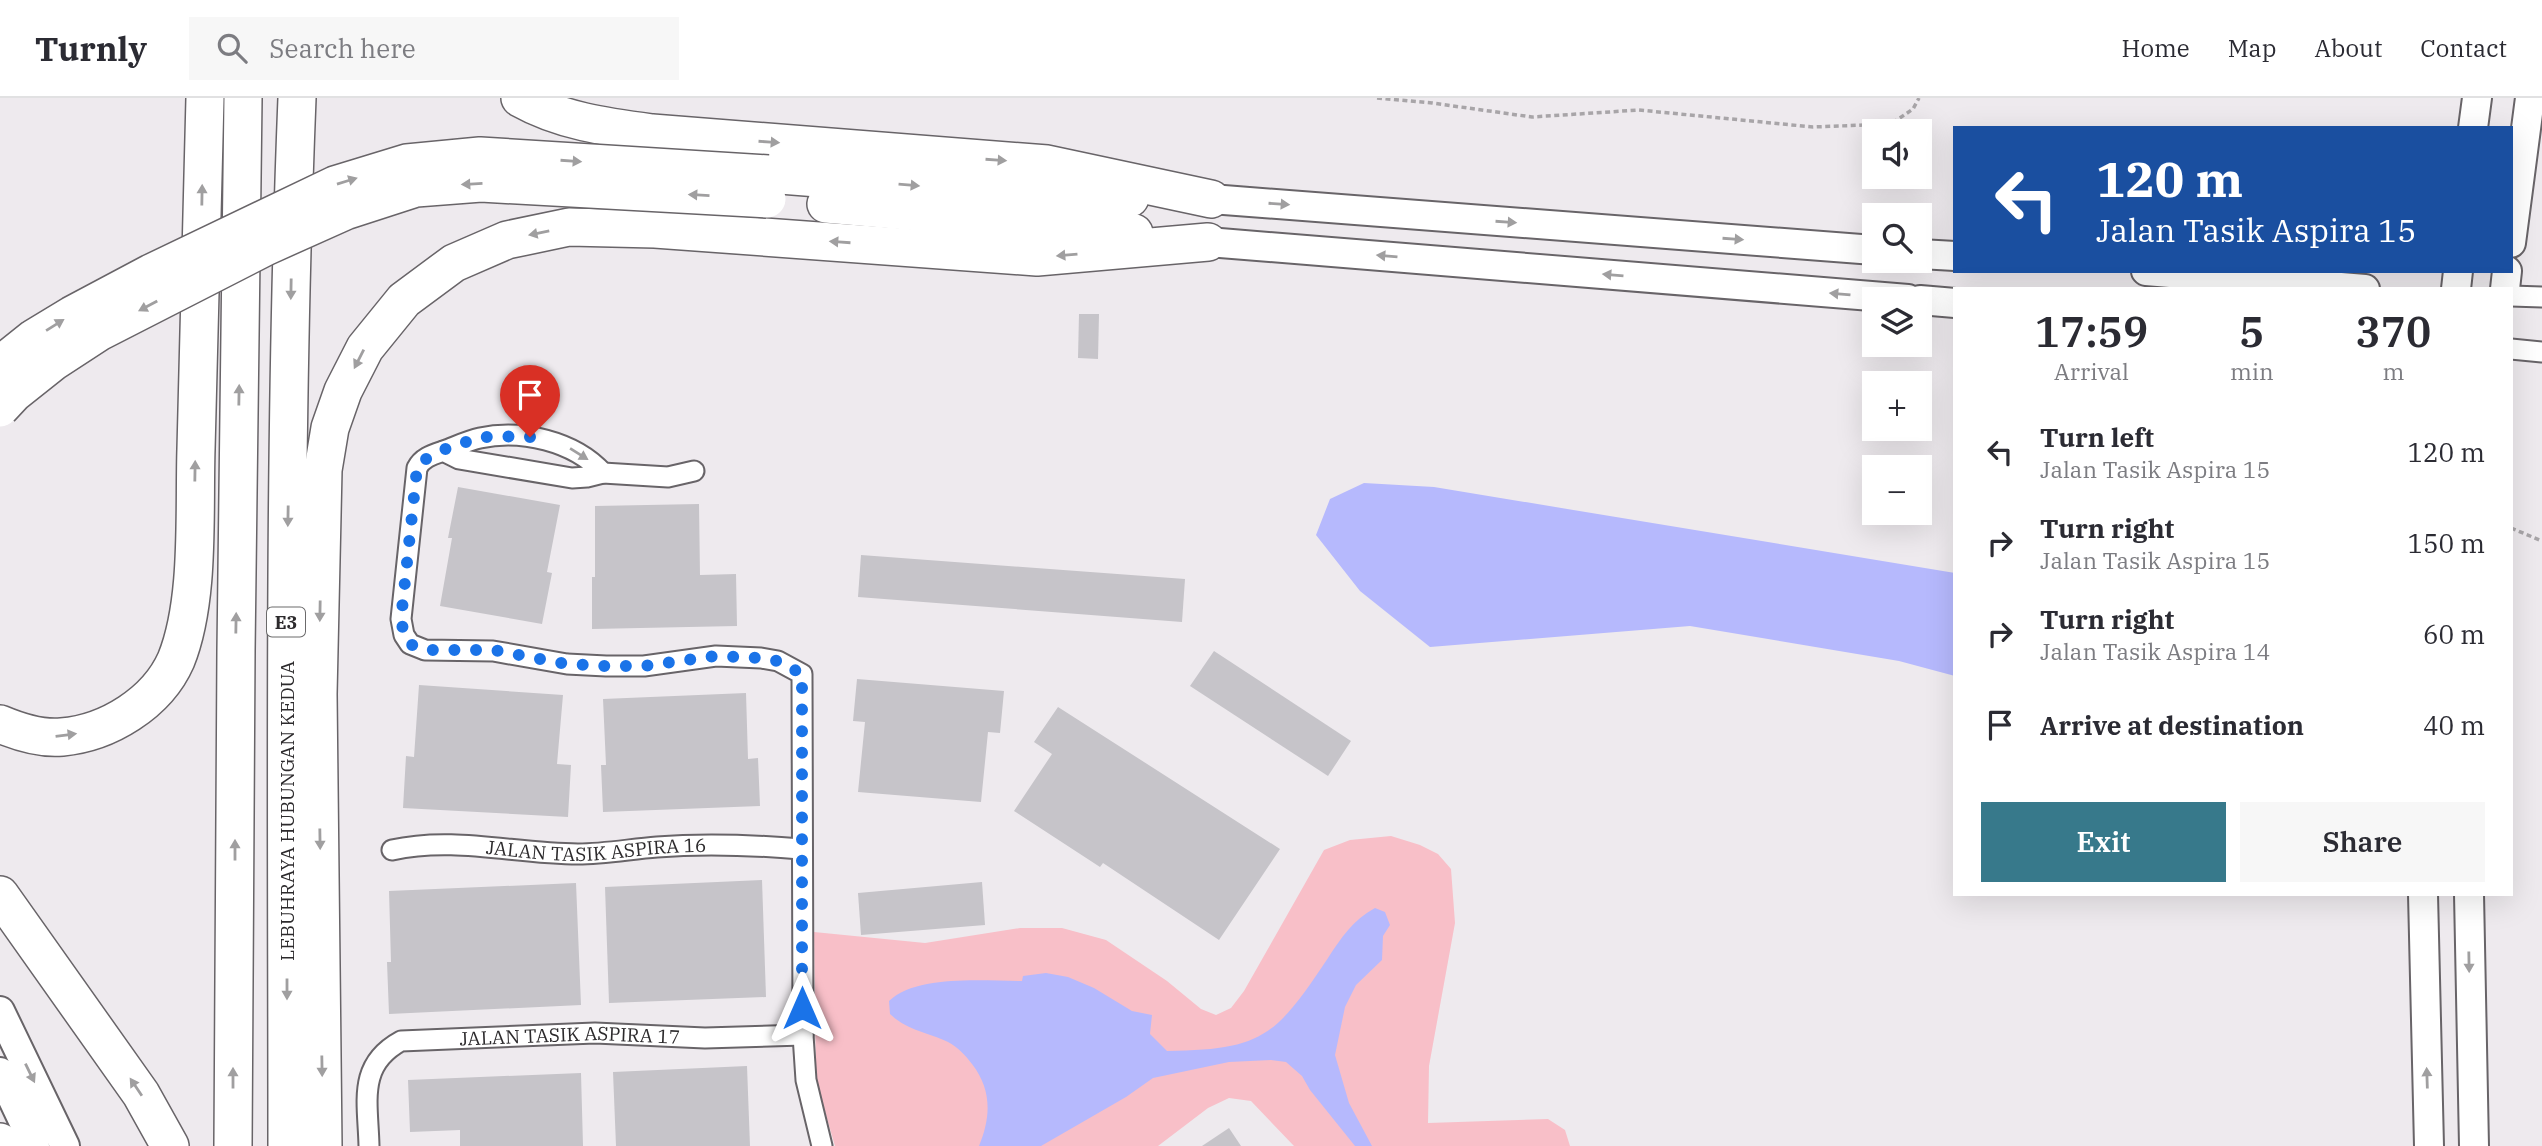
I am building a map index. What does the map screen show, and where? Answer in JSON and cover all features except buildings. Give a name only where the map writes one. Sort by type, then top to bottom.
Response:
[{"type":"highway","points":[[0,724],[31,734],[61,737],[91,731],[125,717],[153,694],[175,662],[187,626],[194,540],[205,98]]},
{"type":"highway","points":[[233,1146],[243,98]]},
{"type":"highway","name":"LEBUHRAYA HUBUNGAN KEDUA","points":[[287,1146],[286,631],[292,238],[297,98]]},
{"type":"highway","points":[[520,98],[570,120],[652,133],[1048,164],[1211,199]]},
{"type":"highway","points":[[0,365],[34,338],[72,315],[163,267],[335,184],[407,163],[480,156],[768,186],[1208,242]]},
{"type":"highway","points":[[0,408],[14,393],[53,362],[99,332],[267,246],[345,211],[416,188],[481,183],[768,186],[1045,197],[1211,199]]},
{"type":"highway","points":[[323,1146],[318,694],[323,470],[330,428],[343,391],[365,348],[404,300],[453,263],[508,240],[569,227],[656,229],[1037,257],[1208,242]]},
{"type":"highway","points":[[10,908],[141,1094],[170,1146]]},
{"type":"street","points":[[2513,228],[2530,98]]},
{"type":"street","points":[[1211,199],[1862,249]]},
{"type":"street","points":[[1208,242],[1862,295]]},
{"type":"street","points":[[1932,255],[1953,256]]},
{"type":"street","points":[[2171,273],[2341,287]]},
{"type":"street","points":[[2257,280],[2289,273]]},
{"type":"street","points":[[2513,296],[2542,297]]},
{"type":"street","points":[[1932,301],[1953,303]]},
{"type":"street","points":[[2513,349],[2542,352]]},
{"type":"street","points":[[603,473],[596,465],[569,447],[530,437],[481,438],[426,458],[417,468],[401,619],[404,635],[410,644],[425,650],[493,650],[567,664],[644,666],[716,656],[778,661],[802,674],[803,1035],[806,1080],[822,1146]]},
{"type":"street","points":[[443,451],[459,459],[572,478],[603,473],[668,477],[694,471]]},
{"type":"street","name":"JALAN TASIK ASPIRA 16","points":[[391,850],[433,844],[469,844],[579,854],[697,845],[742,844],[801,849]]},
{"type":"street","points":[[2423,896],[2429,1146]]},
{"type":"street","points":[[2469,896],[2474,1146]]},
{"type":"street","points":[[0,1011],[65,1146]]},
{"type":"street","name":"JALAN TASIK ASPIRA 17","points":[[369,1146],[370,1075],[376,1061],[386,1049],[401,1041],[595,1033],[705,1038],[803,1035]]},
{"type":"street","points":[[0,1072],[35,1146]]},
{"type":"path","points":[[1377,98],[1532,117],[1639,110],[1814,127],[1891,124],[1913,109],[1919,98]]},
{"type":"path","points":[[2513,529],[2542,541]]},
{"type":"shaded area","points":[[1391,836],[1438,854],[1451,869],[1455,923],[1429,1066],[1428,1123],[1548,1119],[1565,1130],[1570,1146],[1294,1146],[1251,1101],[1229,1098],[1208,1108],[1158,1146],[835,1146],[816,1081],[814,932],[925,943],[1020,928],[1062,928],[1106,940],[1167,981],[1201,1009],[1216,1015],[1231,1008],[1244,991],[1324,850],[1350,840]]},
{"type":"water","points":[[1364,483],[1434,487],[1953,573],[1953,675],[1899,661],[1690,626],[1430,647],[1360,591],[1316,535],[1330,499]]},
{"type":"water","points":[[1375,908],[1385,912],[1390,925],[1383,936],[1382,960],[1356,985],[1345,1007],[1335,1055],[1349,1103],[1372,1146],[1355,1146],[1302,1076],[1286,1062],[1271,1060],[1229,1062],[1153,1078],[1126,1097],[1041,1146],[979,1146],[986,1125],[988,1104],[979,1074],[952,1044],[911,1028],[890,1014],[889,1001],[916,986],[971,980],[1022,981],[1023,976],[1046,973],[1068,977],[1094,988],[1132,1011],[1152,1015],[1150,1034],[1167,1051],[1225,1047],[1246,1042],[1280,1021],[1348,930]]},
{"type":"route","points":[[530,437],[481,438],[433,454],[420,463],[417,468],[401,619],[404,635],[410,644],[425,650],[493,650],[567,664],[644,666],[716,656],[778,661],[802,674],[802,1008]]}]
